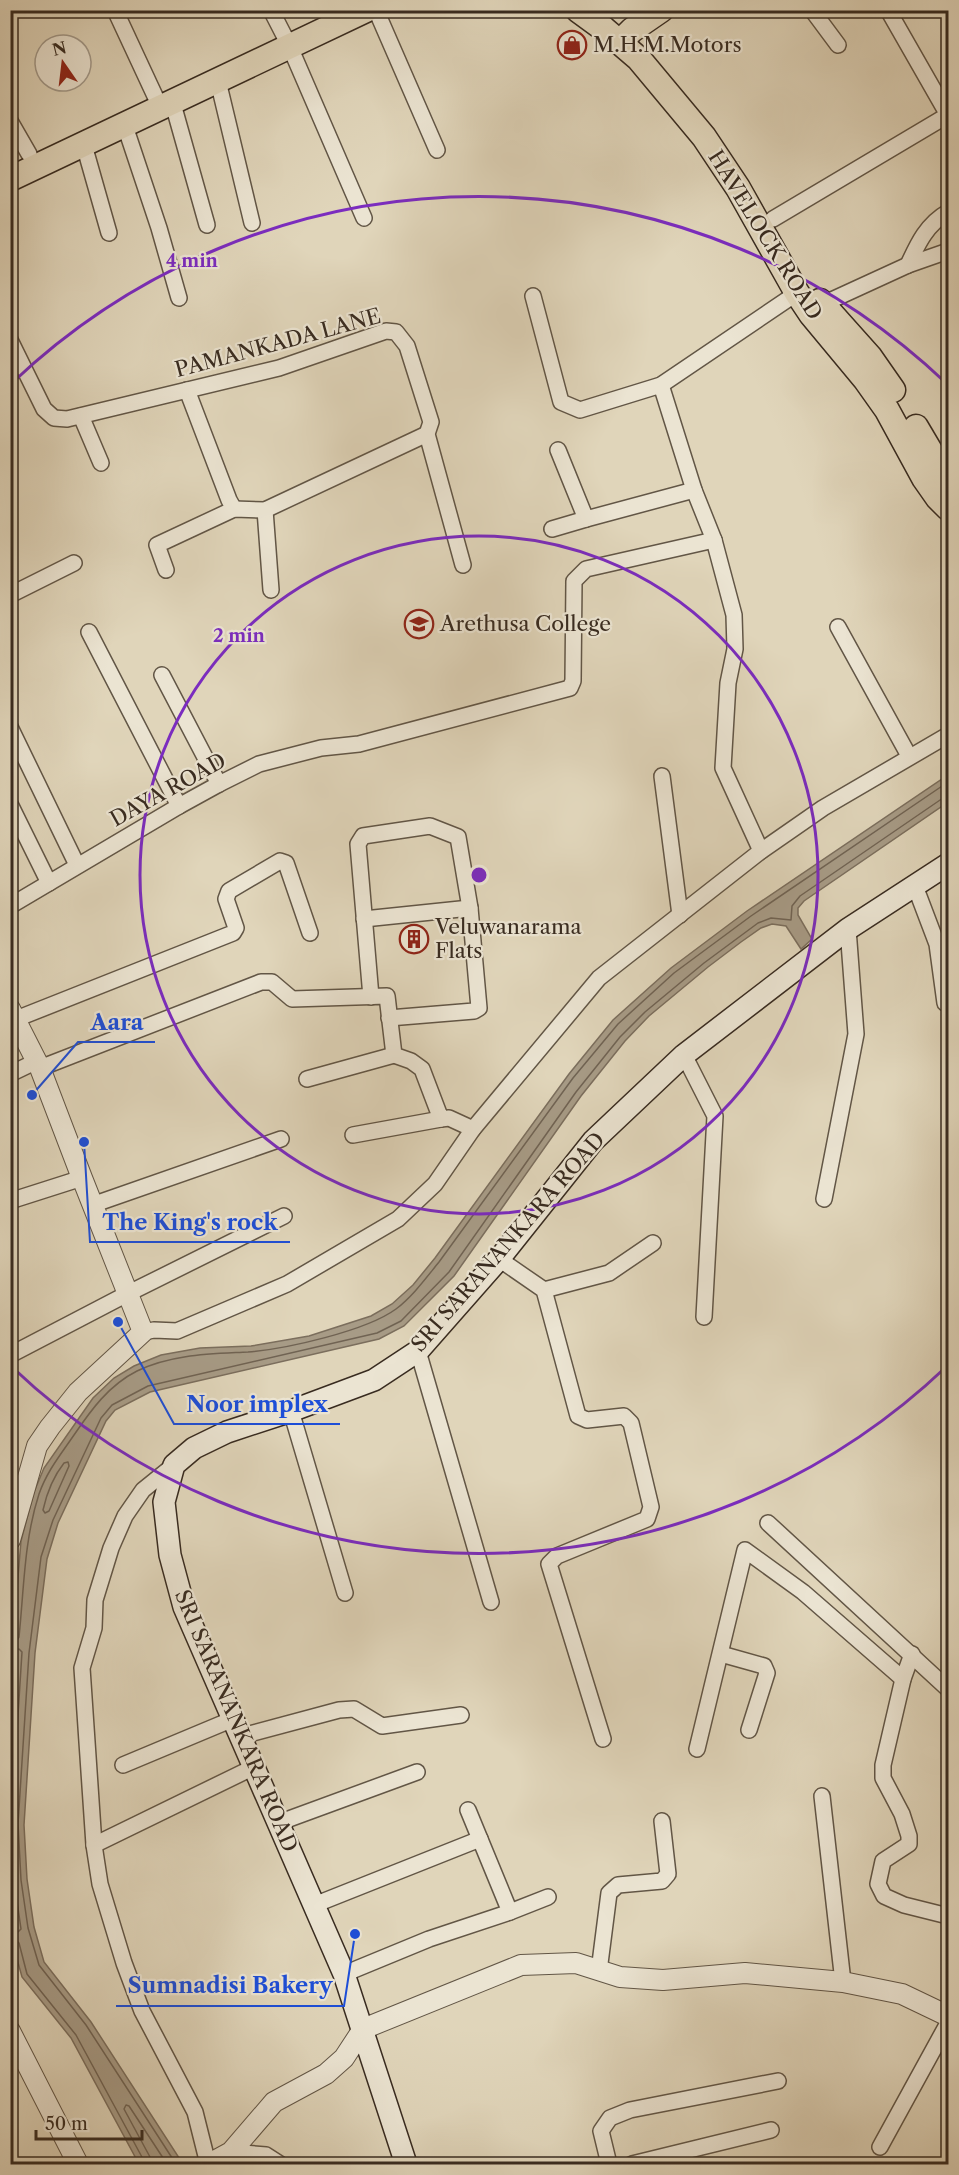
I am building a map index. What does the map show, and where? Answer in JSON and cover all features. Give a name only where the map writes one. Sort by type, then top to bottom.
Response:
[{"type":"main road","points":[[20,158],[164,100],[218,81],[287,40],[330,10]]},
{"type":"main road","points":[[10,179],[124,126],[164,100],[287,40],[366,10]]},
{"type":"main road","name":"HAVELOCK ROAD","points":[[578,10],[650,48],[733,152],[759,192],[809,286],[870,357],[948,481]]},
{"type":"main road","name":"HAVELOCK ROAD","points":[[604,10],[626,36],[639,59],[704,137],[738,188],[797,293],[887,410],[924,478],[948,508]]},
{"type":"main road","points":[[626,36],[661,10]]},
{"type":"main road","name":"SRI SARANANKARA ROAD","points":[[406,2164],[344,1974],[184,1607],[170,1555],[164,1502],[174,1465],[194,1448],[227,1432],[374,1380],[418,1351],[499,1259],[593,1142],[684,1054],[848,929],[948,864]]},
{"type":"street","points":[[115,10],[164,100],[207,225]]},
{"type":"street","points":[[271,10],[287,40],[364,218]]},
{"type":"street","points":[[376,10],[437,150]]},
{"type":"street","points":[[812,10],[838,45]]},
{"type":"street","points":[[773,219],[948,115],[888,10]]},
{"type":"street","points":[[218,81],[252,223]]},
{"type":"street","points":[[10,121],[20,158]]},
{"type":"street","points":[[124,126],[159,228],[179,298]]},
{"type":"street","points":[[84,145],[109,233]]},
{"type":"street","points":[[908,265],[923,234],[948,212]]},
{"type":"street","points":[[823,304],[908,265],[948,251]]},
{"type":"street","points":[[533,296],[561,402],[580,410],[661,385],[797,293]]},
{"type":"street","name":"PAMANKADA LANE","points":[[10,340],[44,409],[54,418],[67,419],[279,368],[386,331],[396,332],[407,346],[431,422],[427,434],[463,565]]},
{"type":"street","points":[[661,385],[694,490],[714,540],[734,615],[735,649],[728,682],[723,768],[761,851]]},
{"type":"street","points":[[187,390],[234,509]]},
{"type":"street","points":[[81,416],[101,463]]},
{"type":"street","points":[[166,570],[157,544],[234,509],[264,510],[427,434]]},
{"type":"street","points":[[558,450],[586,519]]},
{"type":"street","points":[[552,529],[694,490]]},
{"type":"street","points":[[264,510],[271,590]]},
{"type":"street","name":"DAYA ROAD","points":[[10,906],[179,806],[259,764],[321,748],[359,744],[570,688],[573,681],[574,580],[586,569],[714,540]]},
{"type":"street","points":[[10,595],[74,563]]},
{"type":"street","points":[[838,627],[909,756]]},
{"type":"street","points":[[89,632],[179,806]]},
{"type":"street","points":[[162,675],[219,784]]},
{"type":"street","points":[[10,727],[77,865]]},
{"type":"street","points":[[10,1540],[37,1446],[43,1436],[78,1392],[143,1332],[177,1331],[287,1284],[398,1219],[435,1184],[473,1129],[599,978],[761,851],[823,808],[948,735]]},
{"type":"street","points":[[662,776],[680,915]]},
{"type":"street","points":[[10,804],[49,884]]},
{"type":"street","points":[[371,997],[358,844],[363,836],[430,826],[458,837],[470,908],[479,1008],[474,1011],[389,1018]]},
{"type":"street","points":[[143,1332],[39,1064],[13,1014],[233,933],[236,928],[226,899],[229,891],[280,861],[286,863],[310,933]]},
{"type":"street","points":[[915,886],[937,944],[945,1003]]},
{"type":"street","points":[[364,919],[470,908]]},
{"type":"street","points":[[824,1199],[856,1034],[848,929]]},
{"type":"street","points":[[10,1074],[261,982],[272,982],[292,999],[387,996],[394,1055]]},
{"type":"street","points":[[684,1054],[715,1116],[704,1317]]},
{"type":"street","points":[[307,1079],[394,1055],[411,1061],[422,1069],[441,1119]]},
{"type":"street","points":[[353,1135],[449,1118],[473,1129]]},
{"type":"street","points":[[92,1205],[281,1138]]},
{"type":"street","points":[[10,1201],[82,1178]]},
{"type":"street","points":[[10,1355],[284,1215]]},
{"type":"street","points":[[544,1290],[609,1274],[653,1243]]},
{"type":"street","points":[[499,1259],[544,1290],[578,1416],[587,1420],[624,1416],[631,1423],[651,1507],[647,1519],[557,1556],[549,1564],[603,1739]]},
{"type":"street","points":[[418,1351],[491,1602]]},
{"type":"street","points":[[291,1411],[345,1593]]},
{"type":"street","points":[[174,1465],[143,1490],[125,1516],[111,1548],[94,1600],[94,1628],[82,1668],[94,1845],[100,1884],[124,1963],[142,2011],[195,2112],[209,2164],[231,2152],[274,2102],[326,2074],[344,2058],[363,2029],[521,1965],[576,1963],[620,1977],[663,1980],[745,1973],[843,1982],[903,1994],[948,2016]]},
{"type":"street","points":[[768,1523],[948,1689]]},
{"type":"street","points":[[697,1749],[745,1550],[803,1592],[903,1679]]},
{"type":"street","points":[[721,1654],[764,1666],[767,1673],[749,1730]]},
{"type":"street","points":[[912,1654],[889,1730],[883,1765],[883,1778],[902,1814],[909,1836],[909,1844],[883,1861],[878,1884],[884,1896],[904,1905],[948,1916]]},
{"type":"street","points":[[123,1765],[237,1727],[339,1710],[354,1709],[382,1726],[461,1715]]},
{"type":"street","points":[[94,1845],[254,1767]]},
{"type":"street","points":[[278,1823],[417,1772]]},
{"type":"street","points":[[822,1796],[843,1982]]},
{"type":"street","points":[[468,1810],[510,1912]]},
{"type":"street","points":[[599,1971],[609,1893],[618,1885],[662,1881],[668,1874],[662,1821]]},
{"type":"street","points":[[314,1905],[480,1839]]},
{"type":"street","points":[[344,1974],[429,1939],[548,1897]]},
{"type":"street","points":[[880,2147],[948,2023]]},
{"type":"street","points":[[12,2038],[78,2164]]},
{"type":"street","points":[[609,2164],[601,2131],[610,2118],[630,2110],[778,2080]]},
{"type":"street","points":[[632,2164],[771,2130]]},
{"type":"street","points":[[231,2152],[266,2155],[280,2164]]},
{"type":"water","points":[[948,775],[948,802],[804,901],[798,908],[798,915],[812,939],[801,949],[786,926],[772,924],[761,928],[708,967],[649,1016],[625,1041],[581,1096],[454,1276],[404,1326],[379,1339],[150,1392],[115,1410],[106,1421],[58,1523],[47,1559],[35,1653],[24,1825],[27,1879],[34,1927],[44,1962],[91,2022],[183,2164],[139,2164],[71,2038],[22,1977],[10,1934],[10,1673],[21,1541],[34,1492],[44,1468],[93,1398],[114,1378],[134,1366],[161,1355],[200,1348],[251,1346],[309,1336],[371,1316],[392,1304],[413,1285],[435,1258],[569,1074],[613,1020],[671,968],[747,911]]},
{"type":"place","name":"M.H.M.Motors","points":[[572,45]]},
{"type":"place","name":"Arethusa College","points":[[419,624]]},
{"type":"place","name":"Veluwanarama Flats","points":[[414,939]]},
{"type":"place","name":"Aara","points":[[32,1095]]},
{"type":"place","name":"The King's rock","points":[[84,1142]]},
{"type":"place","name":"Noor implex","points":[[118,1322]]},
{"type":"place","name":"Sumnadisi Bakery","points":[[355,1934]]}]
